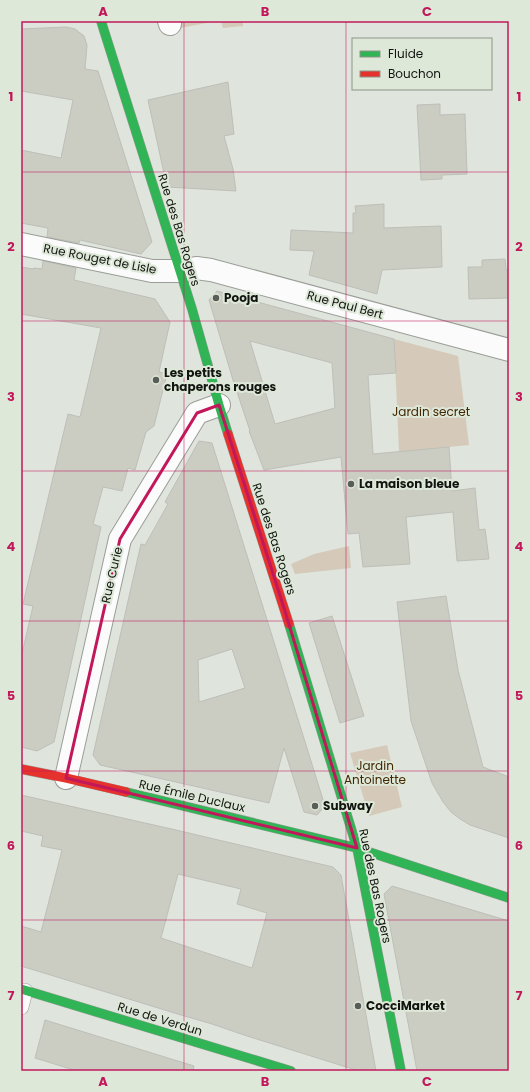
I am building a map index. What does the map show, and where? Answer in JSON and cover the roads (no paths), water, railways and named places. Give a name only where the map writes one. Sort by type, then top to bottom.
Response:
[{"type":"street","name":"Rue des Bas Rogers","points":[[101,21],[180,271],[219,405],[284,608],[357,848],[401,1071]]},
{"type":"street","name":"Rue Rouget de Lisle","points":[[21,244],[152,271],[180,271]]},
{"type":"street","name":"Rue Paul Bert","points":[[180,271],[196,268],[211,270],[509,350]]},
{"type":"street","name":"Rue Curie","points":[[66,778],[120,539],[197,413],[219,405]]},
{"type":"street","name":"Rue Émile Duclaux","points":[[21,769],[66,778],[357,848],[509,898]]},
{"type":"street","name":"Rue de Verdun","points":[[23,990],[291,1071]]},
{"type":"lane","points":[[21,1007],[23,990]]},
{"type":"place","name":"Pooja","points":[[216,298]]},
{"type":"place","name":"Les petits chaperons rouges","points":[[156,380]]},
{"type":"place","name":"La maison bleue","points":[[351,484]]},
{"type":"place","name":"Subway","points":[[315,806]]},
{"type":"place","name":"CocciMarket","points":[[358,1006]]},
{"type":"park label","name":"Jardin secret","points":[[431,412]]},
{"type":"park label","name":"Jardin Antoinette","points":[[375,773]]}]
